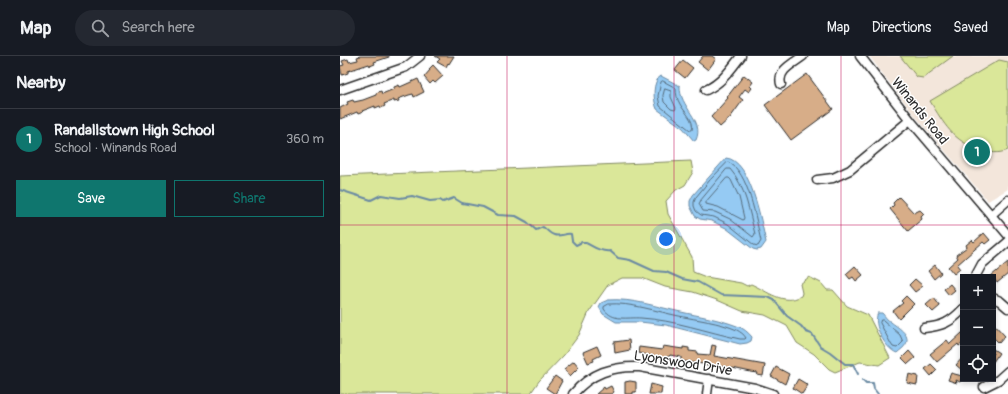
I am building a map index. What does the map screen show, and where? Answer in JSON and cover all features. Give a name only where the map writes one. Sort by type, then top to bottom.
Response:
[{"type":"street","points":[[340,90],[406,67],[420,56]]},
{"type":"street","points":[[706,90],[720,82],[741,56]]},
{"type":"street","points":[[781,84],[780,80],[783,71],[803,56]]},
{"type":"street","name":"Winands Road","points":[[860,56],[910,120],[1008,235]]},
{"type":"street","points":[[817,180],[833,178],[850,170],[910,120]]},
{"type":"street","points":[[991,215],[1008,200]]},
{"type":"street","points":[[977,274],[982,264],[1008,242]]},
{"type":"street","points":[[996,299],[1008,308]]},
{"type":"street","points":[[924,328],[944,324],[962,310]]},
{"type":"street","name":"Lyonswood Drive","points":[[573,394],[578,388],[592,378],[617,368],[640,368],[709,379],[755,388],[773,394]]},
{"type":"street","points":[[984,387],[998,380],[1008,371]]},
{"type":"street","points":[[707,394],[709,379]]},
{"type":"shaded area","points":[[869,56],[1008,56],[1008,189],[988,201],[915,116]]},
{"type":"green space","points":[[900,56],[953,56],[923,78],[917,77]]},
{"type":"green space","points":[[999,60],[1008,62],[1008,150],[994,153],[980,150],[956,137],[950,131],[930,101]]},
{"type":"green space","points":[[691,161],[693,172],[685,185],[676,190],[666,201],[668,214],[692,257],[693,272],[706,277],[741,283],[747,286],[751,284],[776,296],[788,299],[795,299],[801,296],[802,293],[800,284],[809,277],[821,283],[827,290],[833,290],[847,306],[868,315],[890,358],[879,365],[860,362],[835,372],[829,369],[814,354],[797,343],[787,326],[765,315],[742,311],[717,300],[693,292],[665,287],[642,278],[622,278],[608,285],[589,312],[579,335],[564,355],[539,381],[530,394],[340,394],[340,176]]},
{"type":"water","points":[[661,76],[680,86],[683,100],[697,126],[698,133],[696,140],[694,141],[683,128],[657,109],[654,91],[656,82]]},
{"type":"water","points":[[726,158],[735,161],[742,169],[754,193],[766,242],[761,249],[753,249],[726,228],[712,221],[700,219],[695,216],[690,206],[690,201],[693,195]]},
{"type":"water","points":[[608,300],[626,300],[644,303],[723,321],[745,330],[752,337],[751,341],[740,344],[666,325],[640,322],[616,322],[603,314],[599,307],[601,303]]},
{"type":"water","points":[[878,313],[882,313],[888,320],[903,331],[907,337],[905,345],[897,353],[888,347],[881,336],[877,323]]},
{"type":"building","points":[[435,56],[454,56],[446,67],[437,62],[440,59]]},
{"type":"building","points":[[703,56],[712,56],[716,59],[708,70],[698,62]]},
{"type":"building","points":[[357,57],[389,57],[374,62],[375,64],[370,66],[369,64],[348,71],[348,73],[342,75],[340,66],[344,65],[342,61],[348,59],[349,62],[358,60]]},
{"type":"building","points":[[683,60],[693,68],[685,78],[675,70]]},
{"type":"building","points":[[433,65],[443,76],[435,83],[433,81],[430,84],[424,77]]},
{"type":"building","points":[[807,74],[833,109],[791,140],[765,105]]},
{"type":"building","points":[[744,75],[753,82],[750,86],[752,88],[749,92],[745,89],[739,97],[743,100],[730,118],[720,127],[711,117],[728,98],[727,97]]},
{"type":"building","points":[[418,79],[424,92],[414,97],[413,94],[409,95],[398,99],[399,101],[394,102],[394,100],[384,104],[385,106],[381,108],[380,106],[375,108],[375,106],[358,114],[357,112],[340,119],[340,108],[348,104],[347,102],[353,100],[354,102],[363,100],[376,95],[376,93],[381,91],[382,94],[394,89],[394,87],[399,85],[400,87]]},
{"type":"building","points":[[899,197],[914,213],[920,210],[924,214],[921,217],[922,219],[908,231],[890,209]]},
{"type":"building","points":[[984,233],[990,240],[985,244],[983,242],[957,265],[960,269],[954,274],[948,267],[958,258],[956,255],[967,247],[966,245],[972,240],[974,242]]},
{"type":"building","points":[[1008,262],[1008,274],[997,283],[996,274],[993,274]]},
{"type":"building","points":[[935,265],[941,273],[934,279],[928,271]]},
{"type":"building","points":[[855,266],[863,275],[856,281],[853,277],[850,279],[846,274]]},
{"type":"building","points":[[915,279],[923,286],[915,292],[909,285]]},
{"type":"building","points":[[950,284],[955,290],[949,295],[944,289]]},
{"type":"building","points":[[906,296],[914,304],[899,319],[893,311],[903,303],[901,301]]},
{"type":"building","points":[[934,298],[940,306],[933,312],[926,305]]},
{"type":"building","points":[[996,326],[1005,336],[999,343],[996,340]]},
{"type":"building","points":[[960,335],[960,345],[958,344],[937,362],[930,354],[947,340],[950,344]]},
{"type":"building","points":[[629,340],[630,350],[615,353],[614,342]]},
{"type":"building","points":[[712,345],[716,346],[714,356],[765,365],[763,376],[757,375],[758,373],[732,368],[731,370],[726,369],[726,367],[681,361],[681,357],[670,355],[667,359],[638,353],[639,347],[662,350],[663,346],[683,349],[683,347],[689,348],[689,351],[698,352],[697,354],[710,355]]},
{"type":"building","points":[[597,346],[601,355],[593,359],[594,361],[588,363],[583,352]]},
{"type":"building","points":[[909,351],[915,358],[908,364],[902,358]]},
{"type":"building","points":[[960,360],[960,368],[956,365]]},
{"type":"building","points":[[574,361],[579,367],[570,376],[564,369]]},
{"type":"building","points":[[931,364],[937,370],[931,376],[925,369]]},
{"type":"building","points":[[776,367],[789,374],[785,384],[771,376]]},
{"type":"building","points":[[951,373],[960,375],[960,382],[956,380],[957,383],[948,380]]},
{"type":"building","points":[[909,374],[918,376],[917,385],[907,383]]},
{"type":"building","points":[[555,376],[562,381],[555,394],[546,388]]},
{"type":"building","points":[[798,379],[808,385],[802,394],[793,388]]},
{"type":"building","points":[[625,382],[636,382],[636,392],[633,392],[633,394],[625,394]]},
{"type":"building","points":[[651,384],[662,387],[661,394],[649,394]]},
{"type":"building","points":[[611,386],[614,392],[611,394],[596,394],[604,387],[605,389]]},
{"type":"waterway","points":[[340,190],[371,200],[381,195],[400,198],[412,196],[430,201],[440,200],[443,202],[454,198],[462,203],[483,207],[498,215],[516,216],[527,222],[536,230],[543,227],[554,235],[558,236],[571,234],[572,241],[576,245],[584,242],[597,249],[610,251],[618,258],[630,260],[654,271],[666,272],[682,279],[698,282],[721,295],[768,297],[774,300],[787,316],[801,326],[806,332],[812,334],[820,346],[845,364],[853,364],[858,374]]},
{"type":"waterway","points":[[863,380],[866,383],[873,383],[874,389],[878,394]]},
{"type":"place","name":"Randallstown High School","points":[[977,152]]}]
